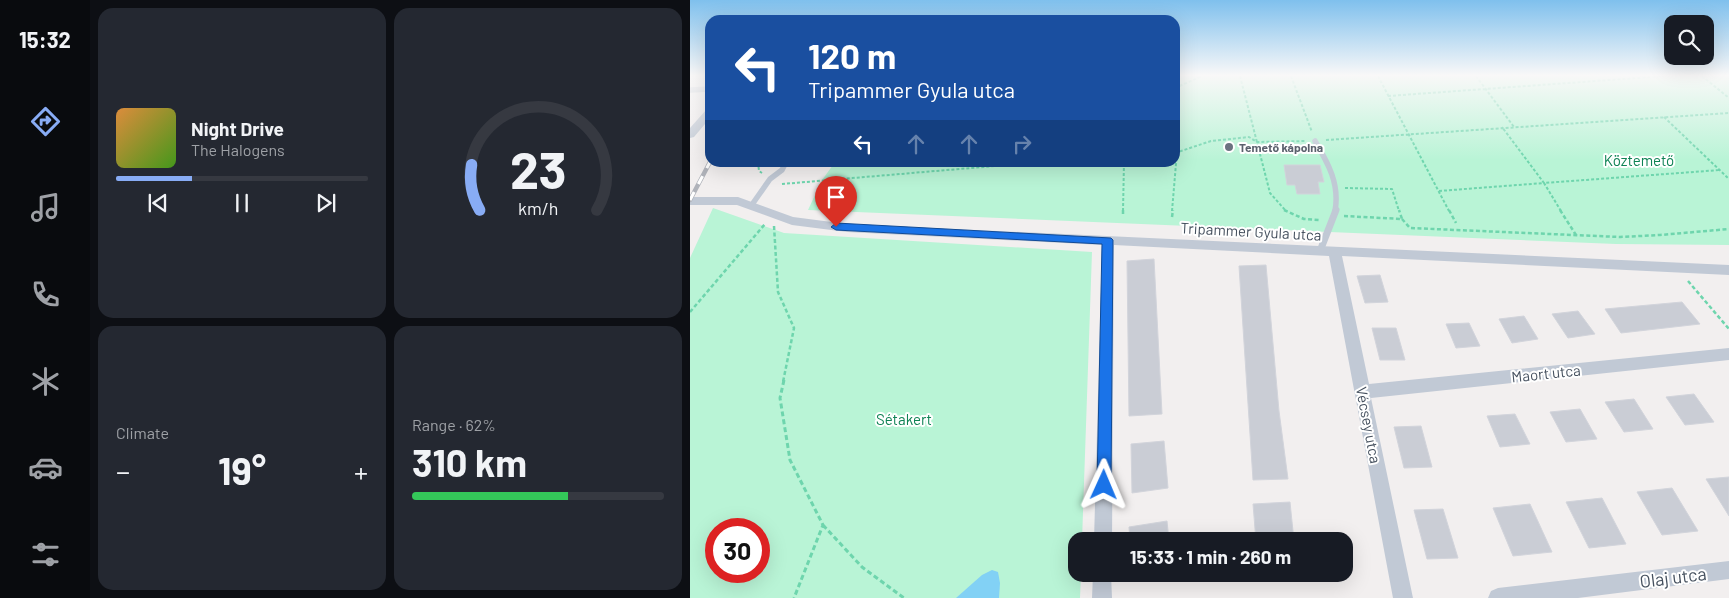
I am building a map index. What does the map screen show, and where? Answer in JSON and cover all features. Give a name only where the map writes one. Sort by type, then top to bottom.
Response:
[{"type":"street","points":[[690,135],[705,118]]},
{"type":"street","points":[[690,200],[730,200],[773,215]]},
{"type":"street","name":"Tripammer Gyula utca","points":[[773,215],[804,224],[824,226],[1729,270]]},
{"type":"street","points":[[1103,532],[1108,240]]},
{"type":"street","name":"Vécsey utca","points":[[1327,251],[1362,392],[1403,598]]},
{"type":"street","name":"Maort utca","points":[[1362,392],[1729,354]]},
{"type":"street","name":"Olaj utca","points":[[1498,598],[1729,570]]},
{"type":"street","points":[[1102,582],[1102,598]]},
{"type":"lane","points":[[1315,141],[1328,163],[1336,188],[1337,205],[1327,251]]},
{"type":"lane","points":[[751,206],[770,179],[784,167]]},
{"type":"path","points":[[1247,104],[1270,193],[1284,210],[1304,219],[1402,219]]},
{"type":"path","points":[[1301,104],[1315,141]]},
{"type":"path","points":[[1392,104],[1456,223]]},
{"type":"path","points":[[1497,104],[1514,127]]},
{"type":"path","points":[[1180,151],[1211,141],[1249,137],[1257,142],[1315,141],[1729,113]]},
{"type":"path","points":[[1664,117],[1729,179]]},
{"type":"path","points":[[1502,128],[1544,182],[1576,235]]},
{"type":"path","points":[[765,185],[982,167]]},
{"type":"path","points":[[1123,214],[1124,167]]},
{"type":"path","points":[[1172,217],[1175,167]]},
{"type":"path","points":[[1439,191],[1720,170]]},
{"type":"path","points":[[1336,188],[1392,188],[1402,219],[1410,228],[1458,228],[1576,235],[1650,236],[1729,229]]},
{"type":"path","points":[[690,312],[773,215]]},
{"type":"path","points":[[773,215],[778,292],[794,328],[780,398],[790,460],[822,525],[862,567],[904,598]]},
{"type":"path","points":[[1677,268],[1729,329]]},
{"type":"path","points":[[794,598],[822,525]]},
{"type":"green space","name":"Köztemető","points":[[1180,104],[1729,104],[1729,245],[1616,244],[808,210],[822,180],[832,167],[1180,167]]},
{"type":"green space","name":"Sétakert","points":[[713,208],[784,233],[1092,252],[1082,532],[1068,532],[1068,582],[1081,582],[1080,598],[690,598],[690,258]]},
{"type":"water","points":[[992,570],[998,572],[1000,583],[999,598],[956,598],[982,575]]},
{"type":"building","points":[[1284,165],[1320,165],[1324,182],[1318,182],[1320,194],[1297,194],[1295,185],[1287,185]]},
{"type":"building","points":[[1154,259],[1162,414],[1129,416],[1127,261]]},
{"type":"building","points":[[1266,265],[1279,411],[1288,479],[1253,480],[1239,266]]},
{"type":"building","points":[[1380,275],[1388,302],[1365,303],[1357,276]]},
{"type":"building","points":[[1682,302],[1700,324],[1621,333],[1605,309]]},
{"type":"building","points":[[1578,311],[1595,334],[1568,338],[1552,314]]},
{"type":"building","points":[[1524,316],[1538,339],[1512,343],[1499,319]]},
{"type":"building","points":[[1469,323],[1480,346],[1456,348],[1446,324]]},
{"type":"building","points":[[1372,328],[1396,328],[1405,360],[1380,360]]},
{"type":"building","points":[[1694,394],[1714,422],[1685,425],[1666,397]]},
{"type":"building","points":[[1634,399],[1653,429],[1624,432],[1605,402]]},
{"type":"building","points":[[1580,409],[1597,439],[1566,442],[1550,412]]},
{"type":"building","points":[[1515,414],[1530,444],[1500,447],[1487,416]]},
{"type":"building","points":[[1421,426],[1432,467],[1404,468],[1394,427]]},
{"type":"building","points":[[1164,441],[1168,488],[1132,493],[1131,444]]},
{"type":"building","points":[[1729,477],[1729,516],[1706,479]]},
{"type":"building","points":[[1672,488],[1698,531],[1662,535],[1637,492]]},
{"type":"building","points":[[1602,498],[1626,544],[1589,548],[1566,502]]},
{"type":"building","points":[[1290,502],[1293,532],[1255,532],[1253,504]]},
{"type":"building","points":[[1530,504],[1552,552],[1513,556],[1493,508]]},
{"type":"building","points":[[1443,509],[1458,558],[1427,559],[1414,510]]},
{"type":"building","points":[[1167,521],[1168,532],[1129,532],[1129,527]]},
{"type":"railway","points":[[690,200],[707,167]]},
{"type":"place","name":"Temető kápolna","points":[[1229,147]]},
{"type":"route","points":[[836,227],[1108,240],[1104,485]]}]
